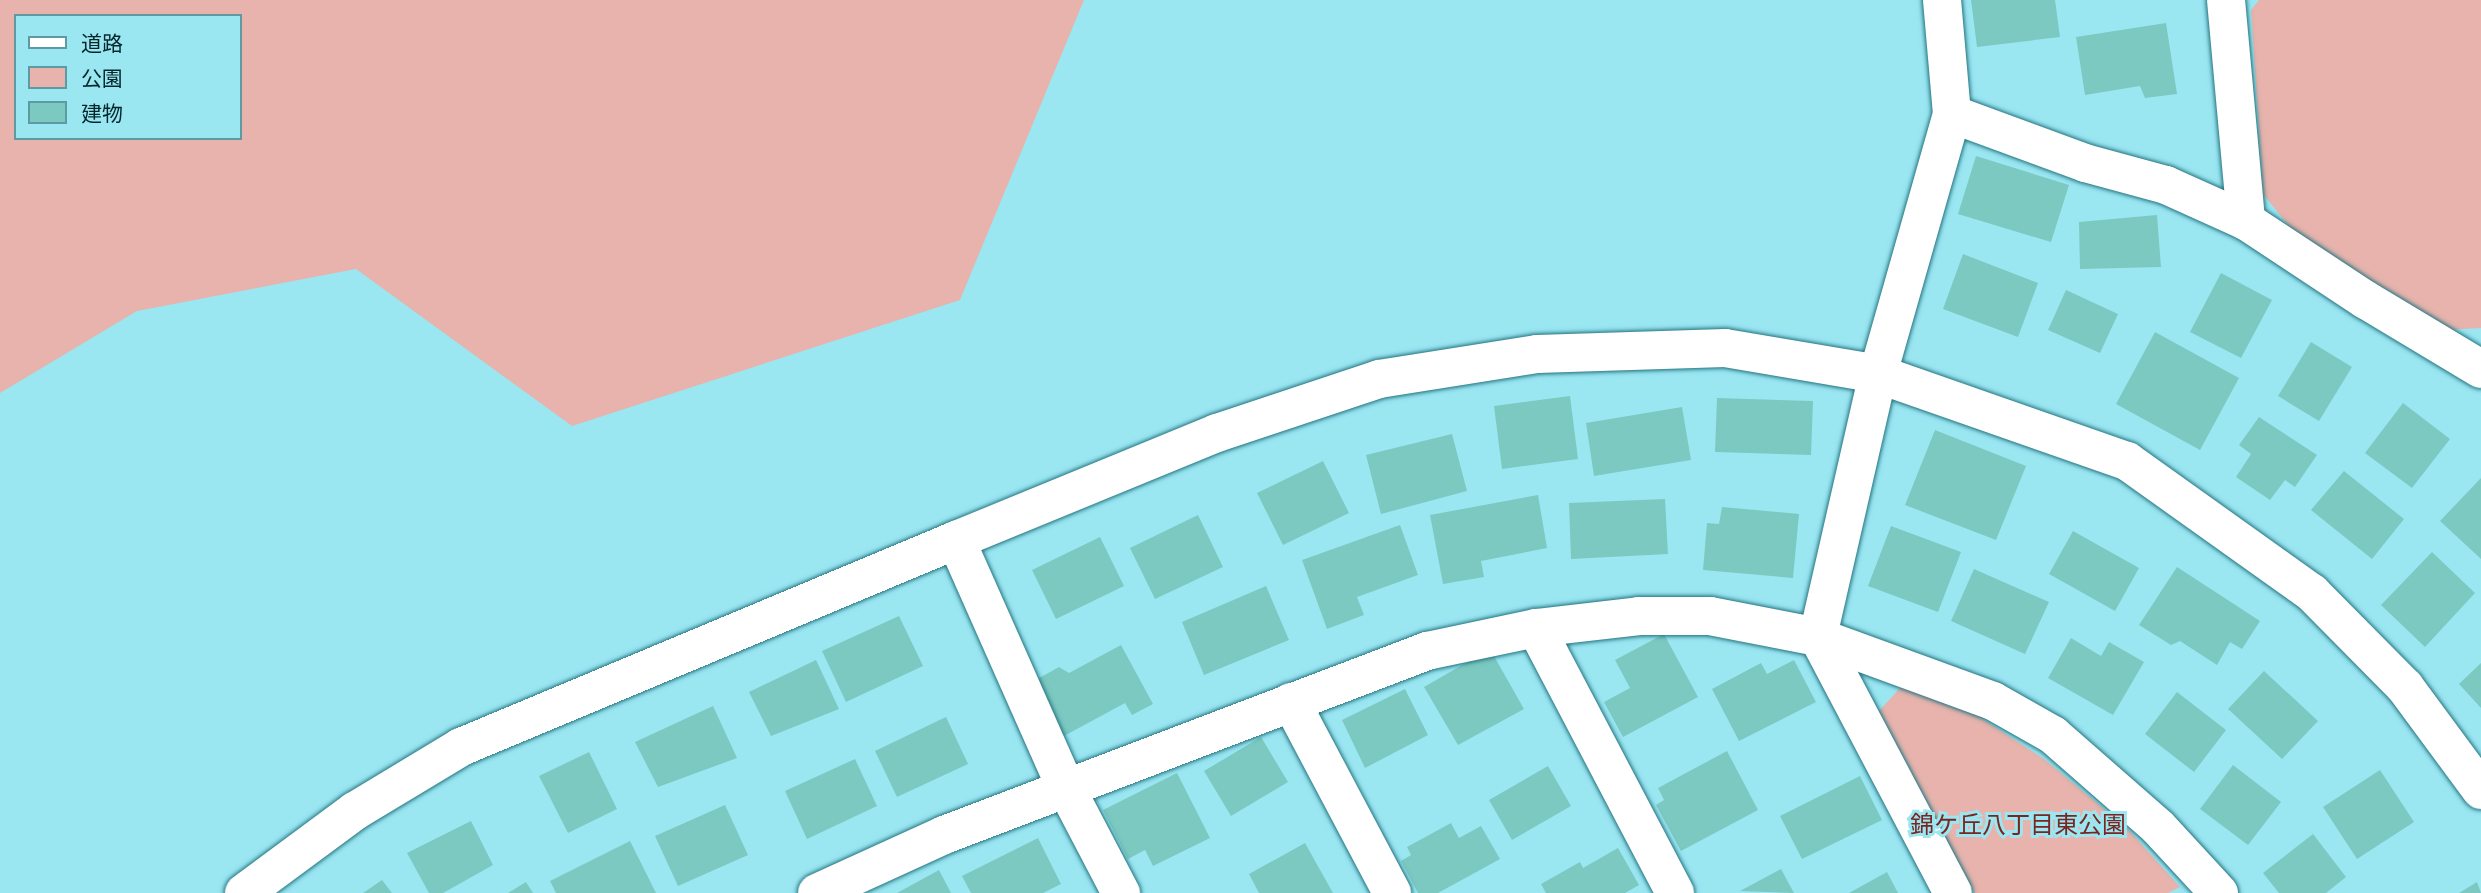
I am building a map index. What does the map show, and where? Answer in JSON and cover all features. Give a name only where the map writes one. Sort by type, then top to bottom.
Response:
[{"type":"street","points":[[1942,0],[1952,114],[1878,374],[1818,637],[1952,893]]},
{"type":"street","points":[[2225,0],[2246,221]]},
{"type":"street","points":[[1952,114],[2085,163],[2166,185],[2246,221],[2366,300],[2480,367]]},
{"type":"street","points":[[244,893],[355,811],[461,747],[956,540],[1217,433],[1379,379],[1537,354],[1725,348],[1878,374],[2127,461],[2312,593],[2405,687],[2481,790]]},
{"type":"street","points":[[956,540],[1066,788],[1121,893]]},
{"type":"street","points":[[827,891],[944,835],[1427,651],[1536,628],[1639,616],[1710,616],[1818,637],[1993,701],[2053,735],[2158,827],[2219,893]]},
{"type":"street","points":[[1536,628],[1675,893]]},
{"type":"street","points":[[1291,702],[1392,893]]},
{"type":"green space","points":[[0,0],[1084,0],[960,300],[572,426],[356,269],[137,311],[0,393]]},
{"type":"green space","points":[[2259,0],[2481,0],[2481,328],[2445,330],[2292,230],[2263,194],[2251,10]]},
{"type":"green space","name":"錦ケ丘八丁目東公園","points":[[1901,687],[1975,714],[2044,759],[2126,827],[2180,887],[2168,893],[1974,893],[1879,711]]},
{"type":"building","points":[[1971,0],[2055,0],[2060,37],[1977,47]]},
{"type":"building","points":[[2166,23],[2177,94],[2145,98],[2140,86],[2085,95],[2076,37]]},
{"type":"building","points":[[1976,156],[2069,185],[2051,242],[1958,214]]},
{"type":"building","points":[[2157,215],[2161,267],[2080,269],[2079,222]]},
{"type":"building","points":[[1963,254],[2038,283],[2018,337],[1943,309]]},
{"type":"building","points":[[2221,273],[2272,300],[2241,358],[2190,332]]},
{"type":"building","points":[[2066,290],[2118,314],[2100,353],[2048,330]]},
{"type":"building","points":[[2155,332],[2239,378],[2200,450],[2116,404]]},
{"type":"building","points":[[2311,342],[2352,367],[2319,421],[2278,396]]},
{"type":"building","points":[[1570,396],[1578,459],[1502,469],[1494,406]]},
{"type":"building","points":[[1717,398],[1813,401],[1811,455],[1715,452]]},
{"type":"building","points":[[2403,403],[2450,439],[2412,488],[2365,453]]},
{"type":"building","points":[[1682,407],[1691,460],[1594,476],[1586,423]]},
{"type":"building","points":[[2259,417],[2317,455],[2295,487],[2285,480],[2270,500],[2236,477],[2251,454],[2239,445]]},
{"type":"building","points":[[1935,430],[2026,466],[1996,540],[1905,505]]},
{"type":"building","points":[[1452,434],[1467,491],[1381,514],[1366,455]]},
{"type":"building","points":[[1323,461],[1349,513],[1283,545],[1257,493]]},
{"type":"building","points":[[2344,471],[2404,519],[2372,559],[2311,510]]},
{"type":"building","points":[[2481,478],[2481,559],[2440,521]]},
{"type":"building","points":[[1538,495],[1547,548],[1481,561],[1484,577],[1443,584],[1430,515]]},
{"type":"building","points":[[1665,499],[1668,554],[1571,559],[1569,503]]},
{"type":"building","points":[[1722,507],[1799,514],[1793,578],[1703,570],[1707,523],[1719,524]]},
{"type":"building","points":[[1198,515],[1223,567],[1155,599],[1130,548]]},
{"type":"building","points":[[1400,525],[1418,575],[1357,597],[1364,615],[1327,629],[1302,560]]},
{"type":"building","points":[[1891,526],[1961,552],[1938,612],[1868,586]]},
{"type":"building","points":[[2073,531],[2139,568],[2115,611],[2049,574]]},
{"type":"building","points":[[1100,537],[1124,586],[1056,619],[1032,570]]},
{"type":"building","points":[[2432,552],[2475,593],[2425,647],[2381,605]]},
{"type":"building","points":[[2177,567],[2260,621],[2242,649],[2230,642],[2217,665],[2180,641],[2171,645],[2139,625]]},
{"type":"building","points":[[1974,569],[2049,602],[2025,654],[1951,621]]},
{"type":"building","points":[[1266,586],[1289,640],[1204,675],[1182,622]]},
{"type":"building","points":[[899,616],[923,666],[846,702],[822,651]]},
{"type":"building","points":[[1664,634],[1698,697],[1623,737],[1604,702],[1630,688],[1615,660]]},
{"type":"building","points":[[2071,638],[2101,656],[2109,642],[2144,662],[2113,715],[2048,678]]},
{"type":"building","points":[[1121,645],[1153,704],[1132,715],[1125,703],[1064,736],[1034,681],[1059,667],[1069,673]]},
{"type":"building","points":[[1490,649],[1524,709],[1458,745],[1424,687]]},
{"type":"building","points":[[816,660],[839,709],[771,736],[749,692]]},
{"type":"building","points":[[1794,660],[1816,702],[1739,741],[1712,689],[1761,663],[1767,674]]},
{"type":"building","points":[[2481,663],[2481,708],[2459,684]]},
{"type":"building","points":[[2264,671],[2318,721],[2282,759],[2228,709]]},
{"type":"building","points":[[1405,689],[1428,735],[1365,768],[1342,720]]},
{"type":"building","points":[[2177,692],[2226,730],[2194,772],[2145,734]]},
{"type":"building","points":[[713,706],[737,758],[658,787],[635,742]]},
{"type":"building","points":[[946,717],[968,764],[897,797],[875,751]]},
{"type":"building","points":[[1261,737],[1288,782],[1231,816],[1204,771]]},
{"type":"building","points":[[1727,751],[1758,810],[1681,851],[1656,805],[1664,800],[1658,788]]},
{"type":"building","points":[[589,752],[617,809],[568,833],[539,776]]},
{"type":"building","points":[[855,759],[877,806],[807,839],[785,791]]},
{"type":"building","points":[[2233,765],[2281,802],[2248,845],[2200,809]]},
{"type":"building","points":[[1548,766],[1571,806],[1512,840],[1489,800]]},
{"type":"building","points":[[2380,770],[2414,822],[2357,859],[2323,807]]},
{"type":"building","points":[[1177,773],[1210,838],[1153,866],[1145,850],[1128,859],[1103,810]]},
{"type":"building","points":[[1860,776],[1882,820],[1802,859],[1780,816]]},
{"type":"building","points":[[725,805],[748,855],[678,886],[655,836]]},
{"type":"building","points":[[471,821],[493,865],[443,893],[429,893],[407,853]]},
{"type":"building","points":[[1451,823],[1459,838],[1481,826],[1500,859],[1438,893],[1418,893],[1401,861],[1411,855],[1407,847]]},
{"type":"building","points":[[2313,834],[2346,877],[2326,893],[2279,893],[2263,873]]},
{"type":"building","points":[[1038,838],[1061,884],[1043,893],[971,893],[962,876]]},
{"type":"building","points":[[630,841],[656,893],[556,893],[550,881]]},
{"type":"building","points":[[1305,843],[1333,893],[1259,893],[1249,874]]},
{"type":"building","points":[[1618,848],[1639,885],[1625,893],[1546,893],[1541,884],[1580,862],[1583,868]]},
{"type":"building","points":[[1781,869],[1794,893],[1740,891]]},
{"type":"building","points":[[939,870],[951,893],[897,893]]},
{"type":"building","points":[[1887,872],[1898,893],[1849,893]]},
{"type":"building","points":[[382,880],[392,893],[363,893]]},
{"type":"building","points":[[526,882],[533,893],[508,893]]},
{"type":"building","points":[[2477,882],[2481,893],[2459,893]]}]
